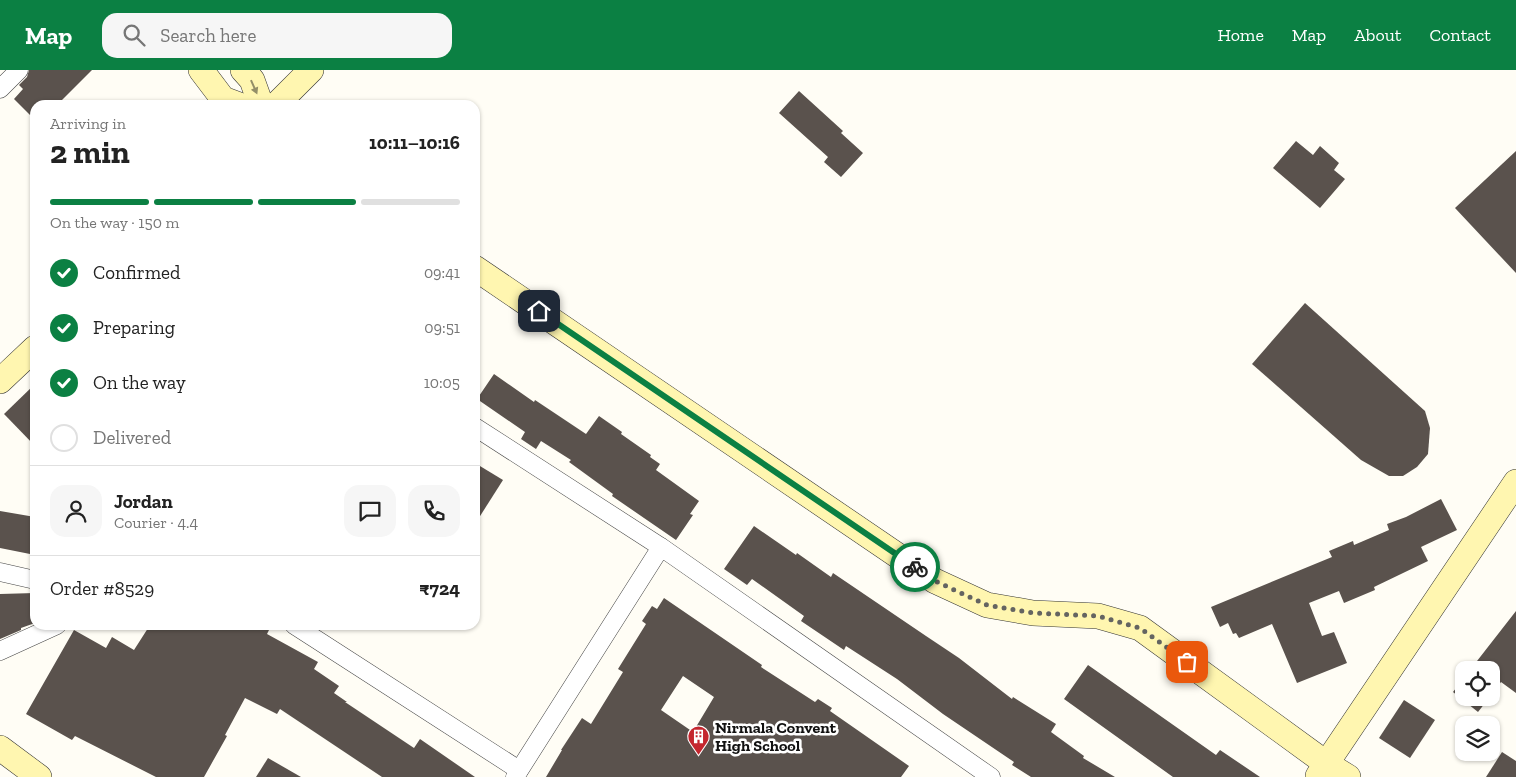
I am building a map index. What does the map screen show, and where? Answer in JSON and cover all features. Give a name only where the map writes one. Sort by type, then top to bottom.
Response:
[{"type":"street","points":[[0,89],[19,70]]},
{"type":"street","points":[[200,70],[223,98],[228,100]]},
{"type":"street","points":[[243,70],[252,80],[260,100]]},
{"type":"street","points":[[281,100],[311,70]]},
{"type":"street","points":[[480,271],[935,581],[987,605],[1034,613],[1098,616],[1140,628],[1322,770],[1348,777]]},
{"type":"street","points":[[0,381],[30,353]]},
{"type":"street","points":[[480,430],[661,547],[991,777]]},
{"type":"street","points":[[1322,770],[1516,482]]},
{"type":"street","points":[[301,630],[517,774],[661,547]]},
{"type":"street","points":[[0,572],[30,579]]},
{"type":"street","points":[[0,651],[46,630]]},
{"type":"street","points":[[0,748],[40,777]]},
{"type":"building","points":[[29,70],[92,70],[62,100],[30,100],[30,115],[14,99],[23,89],[19,85],[27,77]]},
{"type":"building","points":[[799,91],[843,131],[841,133],[863,153],[841,177],[824,162],[828,157],[779,113]]},
{"type":"building","points":[[1296,141],[1313,155],[1320,146],[1339,163],[1334,170],[1345,179],[1320,208],[1273,168]]},
{"type":"building","points":[[1516,151],[1516,273],[1455,208]]},
{"type":"building","points":[[1305,303],[1425,411],[1430,428],[1428,454],[1417,467],[1403,476],[1389,476],[1361,460],[1252,364]]},
{"type":"building","points":[[494,374],[534,402],[535,400],[586,434],[599,416],[651,455],[650,457],[660,464],[656,470],[699,501],[690,514],[693,515],[676,540],[612,496],[613,494],[569,462],[571,460],[541,441],[536,449],[521,439],[525,432],[480,401],[480,395]]},
{"type":"building","points":[[30,389],[30,441],[4,414]]},
{"type":"building","points":[[480,466],[503,480],[480,516]]},
{"type":"building","points":[[1441,499],[1457,530],[1421,547],[1428,561],[1374,587],[1375,590],[1344,603],[1339,591],[1309,603],[1322,636],[1334,632],[1347,663],[1297,683],[1272,624],[1239,638],[1236,633],[1233,634],[1228,623],[1220,627],[1211,607],[1332,557],[1329,551],[1353,541],[1354,545],[1389,530],[1387,524],[1406,517]]},
{"type":"building","points":[[0,511],[30,516],[30,554],[0,548]]},
{"type":"building","points":[[754,526],[831,577],[833,573],[959,658],[1012,699],[1013,697],[1056,724],[1051,732],[1084,756],[1083,758],[1115,777],[1031,777],[1012,765],[1014,762],[943,714],[897,679],[846,646],[844,650],[801,621],[804,616],[752,579],[747,585],[724,569]]},
{"type":"building","points":[[30,593],[30,625],[0,639],[0,594]]},
{"type":"building","points":[[664,598],[762,665],[761,667],[815,702],[818,699],[832,708],[830,711],[909,766],[901,777],[546,777],[582,718],[591,724],[623,672],[618,669],[646,624],[642,621],[652,606],[657,609]],"holes":[[[683,676],[714,697],[693,732],[661,710]]]},
{"type":"building","points":[[1516,611],[1516,693],[1501,682],[1500,683],[1500,661],[1477,661]]},
{"type":"building","points":[[74,630],[106,648],[112,637],[134,650],[147,630],[269,630],[267,634],[318,662],[314,669],[339,686],[334,693],[347,702],[345,702],[414,748],[420,739],[475,777],[382,777],[280,709],[277,714],[245,698],[225,735],[227,736],[204,777],[156,777],[75,736],[72,740],[26,714]]},
{"type":"building","points":[[1088,665],[1216,755],[1220,750],[1260,777],[1173,777],[1064,699]]},
{"type":"building","points":[[1404,700],[1435,720],[1410,758],[1379,738]]},
{"type":"building","points":[[1470,706],[1483,706],[1478,712]]},
{"type":"building","points":[[1502,752],[1516,761],[1516,777],[1486,777],[1496,761],[1500,761]]},
{"type":"building","points":[[268,758],[301,777],[256,777]]},
{"type":"way so far","points":[[915,567],[935,581],[987,605],[1034,613],[1098,616],[1140,628],[1187,662]]},
{"type":"place","name":"Nirmala Convent High School","points":[[699,755]]},
{"type":"route","points":[[539,311],[915,567]]}]
